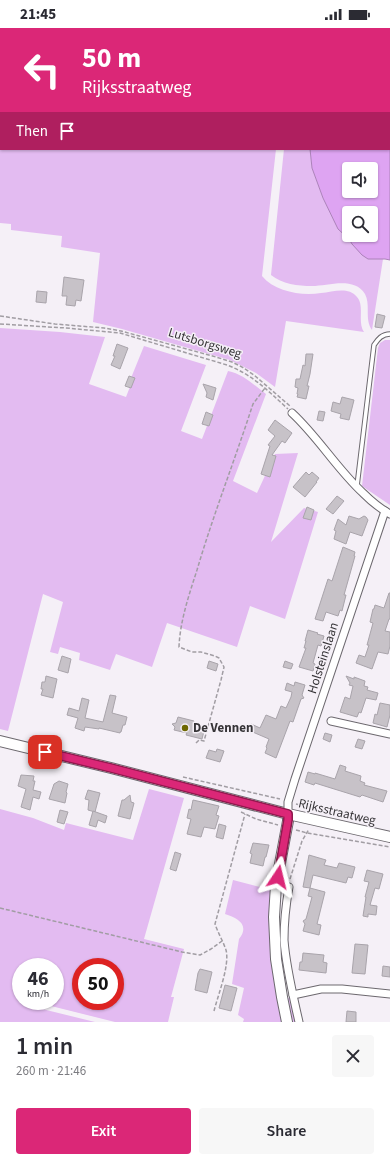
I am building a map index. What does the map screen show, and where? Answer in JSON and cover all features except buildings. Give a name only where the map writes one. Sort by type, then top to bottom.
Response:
[{"type":"main road","name":"Rijksstraatweg","points":[[0,741],[288,814],[312,814],[390,837]]},
{"type":"main road","points":[[287,1022],[276,959],[274,917],[276,885],[287,828],[288,814]]},
{"type":"street","points":[[292,413],[303,423],[357,487],[379,508],[387,513]]},
{"type":"street","name":"Holsteinslaan","points":[[288,814],[288,802],[295,779],[387,513]]},
{"type":"street","points":[[331,721],[390,734]]},
{"type":"street","points":[[289,887],[284,940],[299,1022]]},
{"type":"street","points":[[293,994],[321,989],[342,989],[390,994]]},
{"type":"lane","points":[[357,487],[374,345],[381,336],[390,334]]},
{"type":"path","name":"Lutsborgsweg","points":[[0,316],[55,324],[104,328],[232,362],[260,379],[290,405],[292,413]]},
{"type":"path","name":"Lutsborgsweg","points":[[0,324],[120,333],[227,365],[249,375],[292,413]]},
{"type":"path","points":[[196,743],[199,740],[204,740],[224,666],[219,658],[215,656],[201,652],[192,652],[179,647],[179,633],[204,544],[253,404],[265,388]]},
{"type":"path","points":[[214,1011],[227,961],[226,951],[215,924],[248,803]]},
{"type":"path","points":[[289,887],[302,841],[307,833],[312,814]]},
{"type":"path","name":"Rijksstraatweg","points":[[312,814],[360,820]]},
{"type":"path","name":"Rijksstraatweg","points":[[256,819],[307,833],[390,847]]},
{"type":"path","points":[[0,908],[200,955],[211,950],[222,941]]},
{"type":"shaded area","points":[[0,150],[276,150],[262,276],[274,286],[289,292],[314,294],[345,291],[353,294],[359,301],[361,324],[364,332],[286,321],[275,387],[256,373],[230,360],[93,322],[100,253],[61,247],[62,236],[11,230],[11,224],[0,223]]},
{"type":"shaded area","points":[[284,150],[310,150],[312,168],[323,198],[338,229],[342,233],[342,242],[351,242],[368,259],[383,259],[372,330],[368,321],[367,298],[360,288],[354,285],[340,283],[312,286],[296,285],[280,281],[271,275]]},
{"type":"shaded area","points":[[310,150],[390,150],[390,260],[368,259],[362,255],[351,242],[378,242],[378,206],[342,206],[342,233],[338,229],[323,198],[312,168]]},
{"type":"shaded area","points":[[0,328],[105,337],[89,384],[126,397],[133,379],[131,378],[144,346],[206,365],[181,431],[202,439],[228,371],[243,377],[266,394],[233,481],[257,493],[275,454],[298,453],[271,542],[304,508],[318,512],[285,619],[250,606],[237,647],[167,623],[152,667],[116,654],[110,670],[79,660],[80,653],[60,647],[58,654],[50,652],[63,602],[43,594],[8,731],[0,729]]},
{"type":"shaded area","points":[[385,340],[390,340],[390,505],[362,486],[378,348],[380,343]]},
{"type":"shaded area","points":[[149,789],[184,798],[144,939],[184,949],[171,997],[174,997],[168,1022],[115,1022],[64,1009],[64,958],[12,958],[12,1010],[46,1010],[95,1022],[0,1022],[0,809],[33,818],[64,830],[66,823],[133,840]]},
{"type":"shaded area","points":[[233,880],[271,890],[269,934],[277,994],[283,1022],[243,1022],[244,1019],[238,1015],[244,988],[232,984],[239,939],[242,934],[243,926],[238,920],[225,914]]},
{"type":"shaded area","points":[[287,998],[290,998],[296,1022],[293,1022]]},
{"type":"place","name":"De Vennen","points":[[185,728]]},
{"type":"route","points":[[45,752],[288,814],[278,877]]}]
